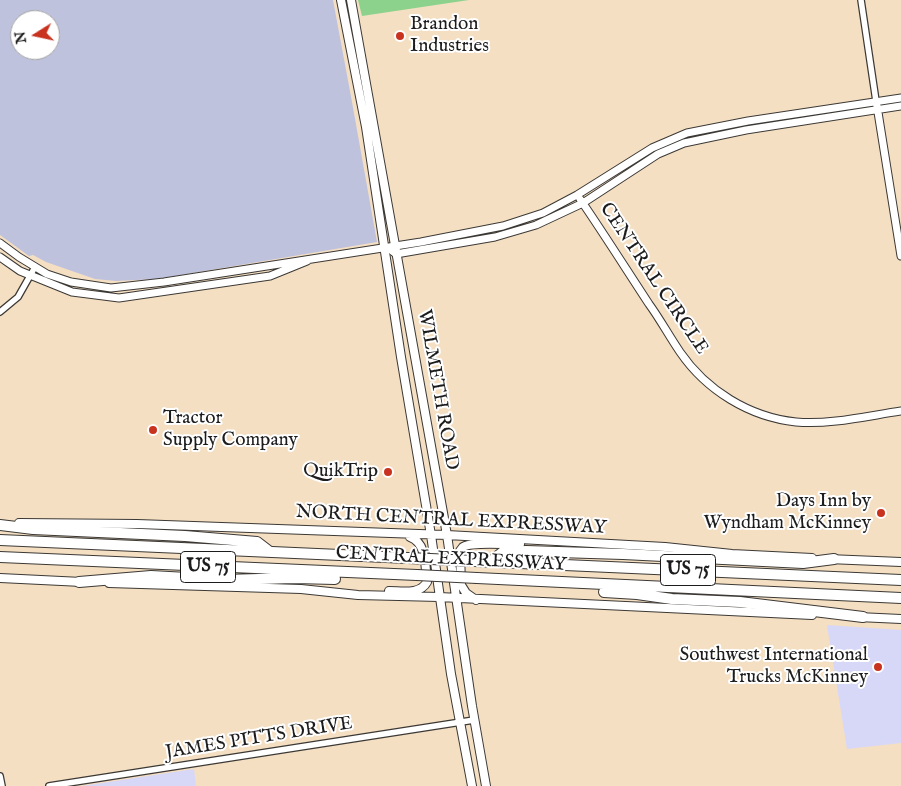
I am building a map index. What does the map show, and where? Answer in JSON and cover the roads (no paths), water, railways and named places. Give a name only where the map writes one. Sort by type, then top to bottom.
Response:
[{"type":"highway","points":[[0,524],[33,529],[185,536],[257,542],[270,552]]},
{"type":"highway","name":"CENTRAL EXPRESSWAY","points":[[0,540],[901,580]]},
{"type":"highway","points":[[490,562],[504,552],[526,551],[803,564],[834,560]]},
{"type":"highway","name":"CENTRAL EXPRESSWAY","points":[[0,557],[901,598]]},
{"type":"highway","points":[[79,582],[151,576],[224,580],[294,578],[383,581],[417,575]]},
{"type":"highway","points":[[529,582],[566,590],[636,594],[672,599],[740,602],[863,617]]},
{"type":"main road","name":"WILMETH ROAD","points":[[341,0],[366,127],[401,357],[431,535],[452,680],[472,786]]},
{"type":"main road","name":"WILMETH ROAD","points":[[351,0],[447,535],[455,599],[486,786]]},
{"type":"main road","points":[[348,36],[357,35]]},
{"type":"main road","points":[[401,357],[414,355]]},
{"type":"main road","points":[[416,444],[421,443],[427,447],[440,501]]},
{"type":"main road","name":"NORTH CENTRAL EXPRESSWAY","points":[[0,524],[138,524],[447,535],[665,547],[732,554],[901,562]]},
{"type":"main road","points":[[358,595],[384,591],[419,591],[424,586],[427,582],[422,545],[417,539],[406,535]]},
{"type":"main road","points":[[476,600],[466,593],[461,585],[460,551],[463,547],[471,544],[507,545],[542,541]]},
{"type":"main road","points":[[0,578],[222,588],[301,589],[358,595],[439,597],[901,619]]},
{"type":"street","points":[[861,0],[901,256]]},
{"type":"street","points":[[396,250],[512,223],[543,213],[577,195],[652,148],[676,137],[707,128],[901,98]]},
{"type":"street","points":[[0,243],[47,274],[89,286],[120,288],[385,247],[396,250],[506,235],[536,226],[583,203],[652,157],[679,144],[711,136],[901,106]]},
{"type":"street","points":[[783,115],[784,124]]},
{"type":"street","points":[[676,137],[679,144]]},
{"type":"street","name":"CENTRAL CIRCLE","points":[[577,195],[680,352],[703,379],[720,393],[738,404],[759,413],[795,422],[828,422],[901,411]]},
{"type":"street","points":[[0,257],[16,269],[72,292],[119,298],[270,276],[312,259]]},
{"type":"street","points":[[0,312],[18,297],[35,267]]},
{"type":"street","name":"JAMES PITTS DRIVE","points":[[49,786],[474,720]]},
{"type":"street","points":[[0,776],[2,786]]},
{"type":"place","name":"Brandon Industries","points":[[400,36]]},
{"type":"place","name":"Tractor Supply Company","points":[[153,430]]},
{"type":"place","name":"QuikTrip","points":[[388,472]]},
{"type":"place","name":"Days Inn by Wyndham McKinney","points":[[881,513]]},
{"type":"place","name":"Southwest International Trucks McKinney","points":[[878,667]]}]
